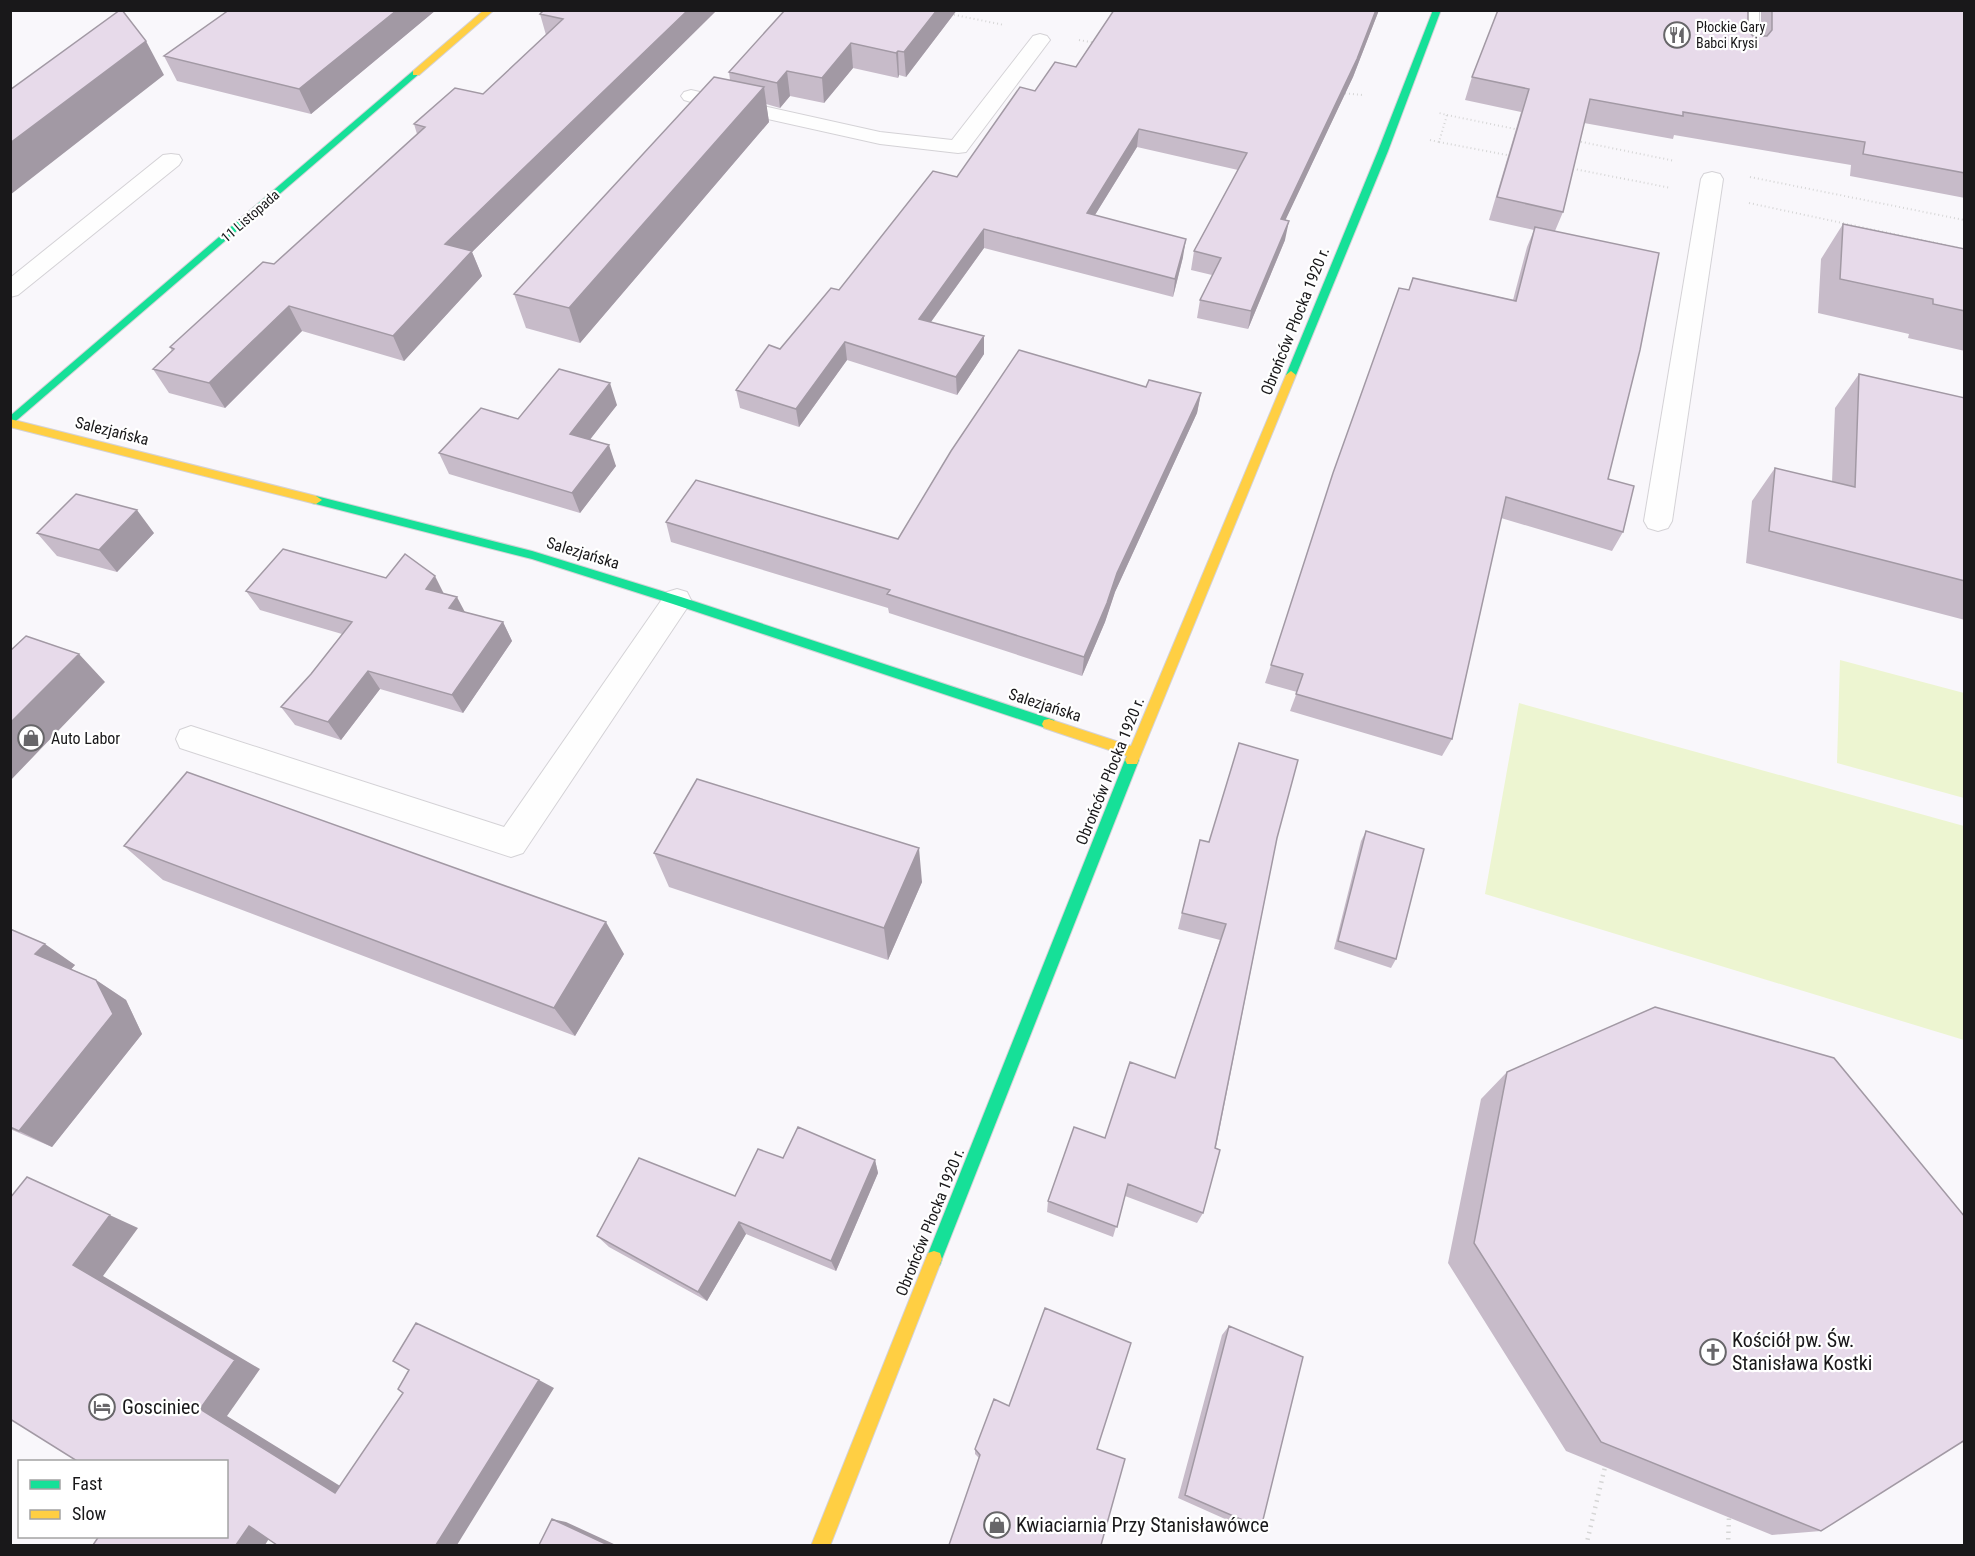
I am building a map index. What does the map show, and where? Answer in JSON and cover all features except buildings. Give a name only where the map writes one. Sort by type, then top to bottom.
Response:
[{"type":"street","name":"11 Listopada","points":[[10,422],[490,10]]},
{"type":"street","name":"Obrońców Płocka 1920 r.","points":[[820,1545],[1135,753],[1383,151],[1437,10]]},
{"type":"street","points":[[1658,522],[1712,179]]},
{"type":"street","name":"Salezjańska","points":[[10,422],[532,555],[677,600],[1135,753]]},
{"type":"lane","points":[[1749,10],[1749,52]]},
{"type":"lane","points":[[691,96],[880,138],[958,147],[1040,40]]},
{"type":"lane","points":[[10,290],[171,160]]},
{"type":"lane","points":[[191,739],[511,843],[677,600]]},
{"type":"path","points":[[944,13],[1011,26]]},
{"type":"path","points":[[1069,38],[1104,45]]},
{"type":"path","points":[[1337,92],[1364,95]]},
{"type":"path","points":[[1586,1545],[1605,1467]]},
{"type":"path","points":[[1728,1545],[1729,1517]]},
{"type":"green space","points":[[1840,660],[1964,693],[1964,798],[1837,763]]},
{"type":"green space","points":[[1519,703],[1964,826],[1964,1040],[1485,894]]},
{"type":"traffic: fast","points":[[1291,375],[1383,151],[1437,10]]},
{"type":"traffic: fast","points":[[10,422],[416,73]]},
{"type":"traffic: fast","points":[[316,500],[532,555],[677,600],[1049,724]]},
{"type":"traffic: fast","points":[[934,1259],[1132,760]]},
{"type":"traffic: slow","points":[[416,73],[490,10]]},
{"type":"traffic: slow","points":[[1132,760],[1291,375]]},
{"type":"traffic: slow","points":[[10,423],[316,500]]},
{"type":"traffic: slow","points":[[1049,724],[1135,753]]},
{"type":"traffic: slow","points":[[820,1546],[934,1259]]},
{"type":"place","name":"Płockie Gary Babci Krysi","points":[[1677,35]]},
{"type":"place","name":"Auto Labor","points":[[31,738]]},
{"type":"place","name":"Kościół pw. Św. Stanisława Kostki","points":[[1713,1352]]},
{"type":"place","name":"Gosciniec","points":[[102,1407]]},
{"type":"place","name":"Kwiaciarnia Przy Stanisławówce","points":[[997,1525]]}]
